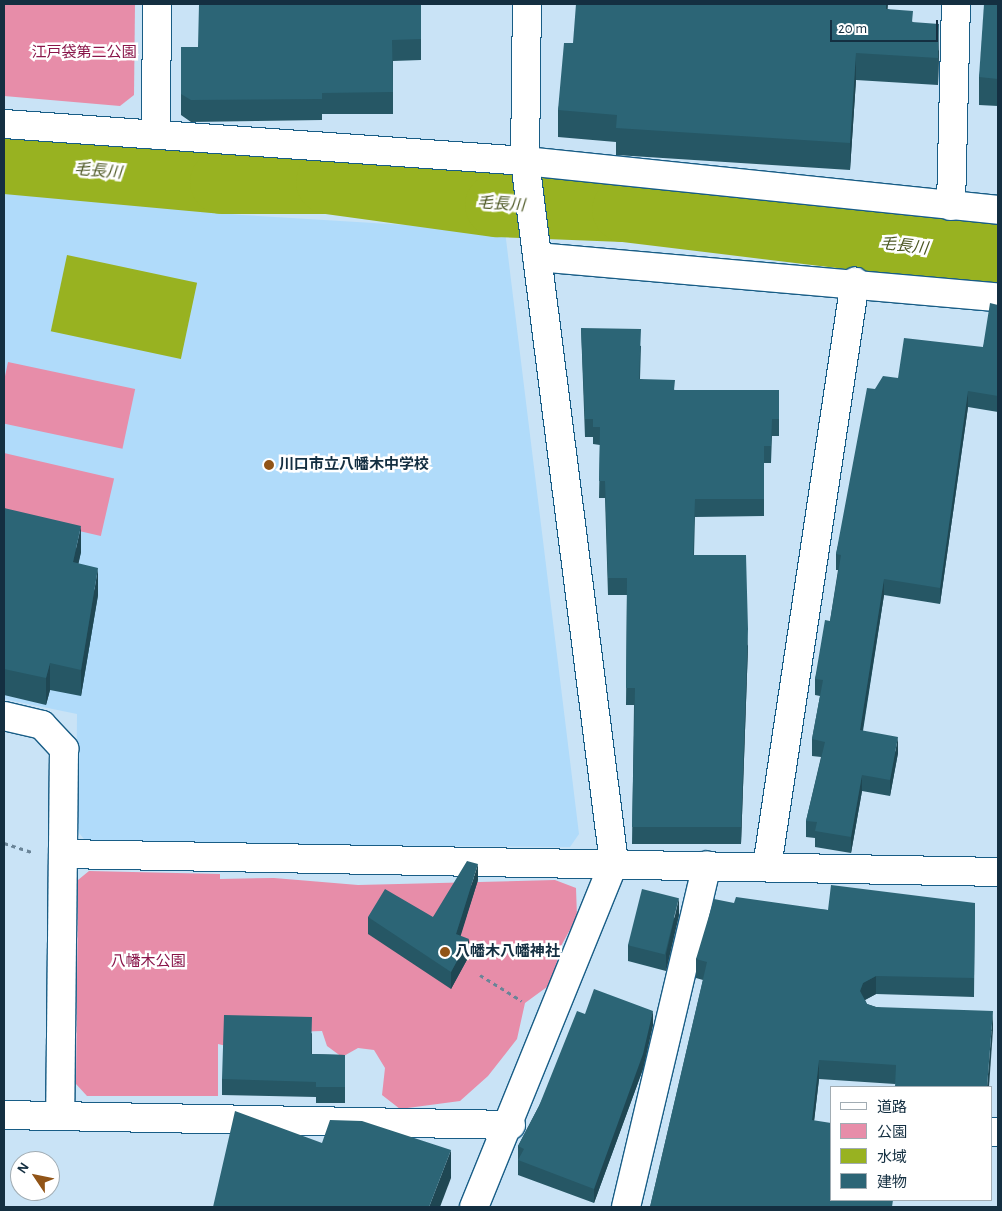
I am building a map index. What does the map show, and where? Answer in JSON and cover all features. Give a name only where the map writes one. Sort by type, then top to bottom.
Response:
[{"type":"street","points":[[156,135],[157,4]]},
{"type":"street","points":[[474,1207],[511,1125],[614,863],[525,161],[526,4]]},
{"type":"street","points":[[952,206],[956,4]]},
{"type":"street","points":[[4,124],[525,161],[998,210]]},
{"type":"street","points":[[537,257],[855,282],[998,297]]},
{"type":"street","points":[[766,867],[855,282]]},
{"type":"street","points":[[4,716],[42,724],[64,749],[60,1115]]},
{"type":"street","points":[[63,854],[614,863],[998,872]]},
{"type":"street","points":[[626,1207],[708,866]]},
{"type":"street","points":[[4,1115],[511,1125]]},
{"type":"path","points":[[480,975],[552,1020]]},
{"type":"shaded area","name":"川口市立八幡木中学校","points":[[4,193],[242,215],[505,231],[579,834],[570,847],[87,843],[76,829],[77,714],[4,699]]},
{"type":"green space","name":"江戸袋第二公園","points":[[4,4],[135,4],[134,95],[120,106],[4,96]]},
{"type":"green space","points":[[8,362],[135,389],[122,449],[4,424],[4,381]]},
{"type":"green space","points":[[4,453],[114,478],[101,536],[4,514]]},
{"type":"green space","name":"八幡木公園","points":[[89,871],[220,874],[220,879],[274,878],[358,885],[555,880],[576,888],[577,917],[561,946],[551,984],[525,1003],[517,1039],[488,1076],[460,1101],[400,1109],[382,1095],[385,1068],[374,1050],[358,1048],[342,1057],[327,1046],[322,1031],[293,1032],[239,1049],[218,1044],[218,1096],[87,1096],[76,1084],[78,880]]},
{"type":"water","points":[[67,255],[197,283],[181,359],[51,331]]},
{"type":"building","points":[[199,4],[421,4],[421,39],[392,40],[393,92],[322,93],[322,99],[191,100],[181,94],[181,47],[198,47]]},
{"type":"building","points":[[576,4],[886,4],[886,9],[913,11],[912,22],[939,24],[938,58],[856,53],[850,143],[616,128],[617,115],[558,110],[564,43],[573,43]]},
{"type":"building","points":[[984,4],[998,4],[998,79],[979,77]]},
{"type":"building","points":[[990,303],[998,305],[998,396],[968,391],[940,588],[884,579],[860,730],[898,737],[890,780],[862,775],[851,837],[815,831],[817,822],[806,821],[825,742],[812,739],[823,680],[815,679],[825,620],[830,621],[841,555],[836,554],[867,388],[875,389],[883,376],[898,378],[904,338],[983,347]]},
{"type":"building","points":[[581,328],[641,329],[639,379],[675,380],[674,390],[779,390],[779,419],[772,419],[771,446],[764,446],[764,499],[695,499],[693,555],[746,555],[748,629],[741,827],[632,827],[635,688],[626,688],[627,578],[608,578],[605,481],[599,481],[600,427],[593,427],[593,419],[585,419]]},
{"type":"building","points":[[4,508],[81,526],[73,562],[98,568],[81,670],[50,663],[46,678],[4,669]]},
{"type":"building","points":[[467,861],[478,864],[456,934],[469,939],[451,972],[368,917],[385,889],[433,917]]},
{"type":"building","points":[[831,885],[975,903],[974,978],[876,976],[863,983],[860,991],[867,1004],[876,1007],[993,1011],[987,1086],[895,1086],[896,1065],[819,1060],[812,1120],[830,1123],[830,1201],[893,1201],[892,1207],[650,1207],[707,962],[696,959],[714,899],[734,903],[736,897],[828,910]]},
{"type":"building","points":[[642,889],[679,898],[665,954],[628,945]]},
{"type":"building","points":[[594,989],[653,1011],[643,1054],[594,1189],[518,1160],[524,1149],[518,1146],[539,1106],[577,1011],[585,1014]]},
{"type":"building","points":[[224,1015],[312,1017],[311,1054],[345,1055],[345,1087],[316,1087],[316,1082],[222,1079]]},
{"type":"building","points":[[235,1111],[322,1143],[330,1120],[362,1121],[451,1150],[429,1207],[213,1207]]},
{"type":"waterway","name":"毛長川","points":[[4,162],[222,182],[328,182],[497,205],[624,210],[998,255]]},
{"type":"place","name":"川口市立八幡木中学校","points":[[269,465]]},
{"type":"place","name":"八幡木八幡神社","points":[[445,952]]}]
